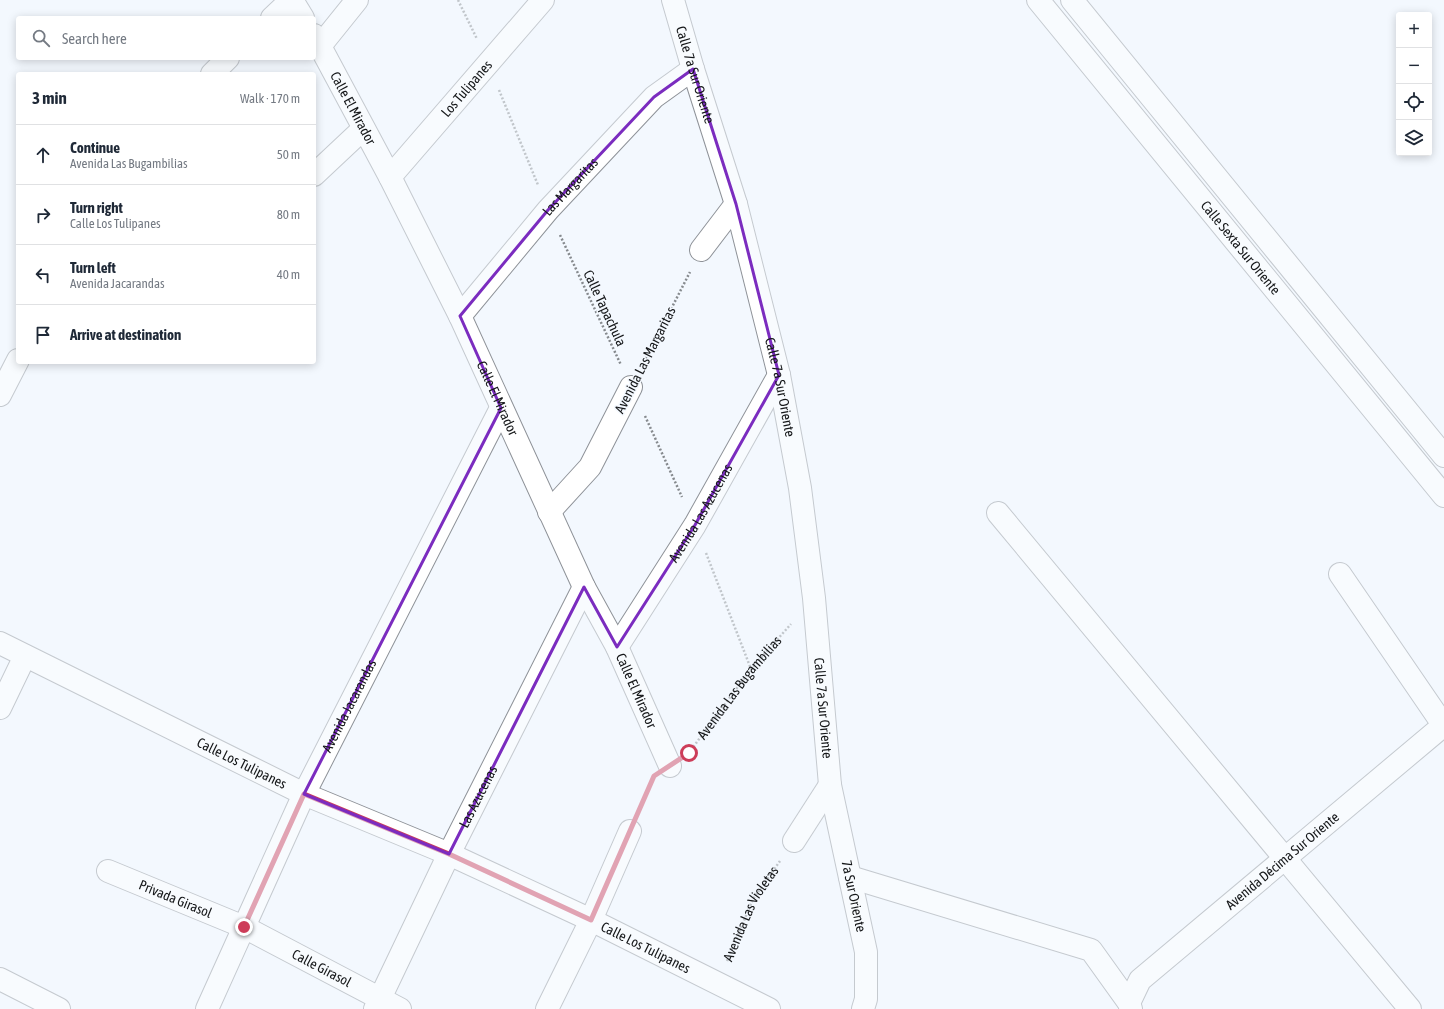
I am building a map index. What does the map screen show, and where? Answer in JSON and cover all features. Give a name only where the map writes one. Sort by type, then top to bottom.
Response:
[{"type":"street","points":[[274,16],[292,0],[302,16]]},
{"type":"street","points":[[317,41],[357,0]]},
{"type":"street","name":"Los Tulipanes","points":[[390,177],[543,0]]},
{"type":"street","name":"Calle 7a Sur Oriente","points":[[673,0],[693,69],[736,204],[779,375],[800,488],[814,598],[830,785]]},
{"type":"street","name":"Calle Sexta Sur Oriente","points":[[1038,0],[1444,496]]},
{"type":"street","name":"Calle Sexta Sur Oriente","points":[[1072,0],[1444,456]]},
{"type":"street","name":"Calle El Mirador","points":[[317,41],[390,177],[460,316],[584,587],[617,647],[670,766]]},
{"type":"street","points":[[214,72],[226,60]]},
{"type":"street","name":"Las Margaritas","points":[[460,316],[548,210],[654,97],[693,69]]},
{"type":"street","points":[[1112,90],[1132,73]]},
{"type":"street","points":[[316,173],[363,129]]},
{"type":"street","points":[[701,250],[736,204]]},
{"type":"street","points":[[0,396],[16,364]]},
{"type":"street","name":"Avenida Las Azucenas","points":[[617,647],[695,525],[779,375]]},
{"type":"street","name":"Avenida Las Margaritas","points":[[550,512],[590,467],[632,387]]},
{"type":"street","name":"Avenida Jacarandas","points":[[207,1009],[304,794],[501,408]]},
{"type":"street","points":[[998,513],[1410,1009]]},
{"type":"street","points":[[1340,574],[1444,725]]},
{"type":"street","name":"Las Azucenas","points":[[378,1004],[449,854],[584,587]]},
{"type":"street","name":"Calle Los Tulipanes","points":[[0,644],[304,794],[449,854],[591,920],[768,1009]]},
{"type":"street","points":[[0,708],[25,656]]},
{"type":"street","name":"Avenida Décima Sur Oriente","points":[[1130,1006],[1140,980],[1444,725]]},
{"type":"street","points":[[794,841],[830,785]]},
{"type":"street","name":"7a Sur Oriente","points":[[830,785],[866,952],[866,999],[863,1009]]},
{"type":"street","points":[[547,1009],[591,920],[630,831]]},
{"type":"street","name":"Privada Girasol","points":[[108,871],[244,927]]},
{"type":"street","points":[[850,877],[1091,950],[1130,1006]]},
{"type":"street","name":"Calle Girasol","points":[[244,927],[378,1004],[400,1009]]},
{"type":"street","points":[[0,979],[22,1001],[59,1009]]},
{"type":"path","name":"Calle Tapachula","points":[[458,0],[488,64],[548,210],[632,387],[695,525],[751,669]]},
{"type":"path","name":"Avenida Las Margaritas","points":[[632,387],[701,250]]},
{"type":"path","name":"Avenida Las Bugambilias","points":[[630,831],[654,776],[689,753],[751,669],[814,598]]},
{"type":"path","name":"Avenida Las Violetas","points":[[718,984],[753,899],[794,841]]},
{"type":"highlighted area","points":[[693,69],[736,204],[779,375],[695,525],[617,647],[584,587],[449,854],[304,794],[501,408],[460,316],[548,210],[654,97]]},
{"type":"route","points":[[244,927],[304,794],[449,854],[591,920],[654,776],[689,753]]}]
